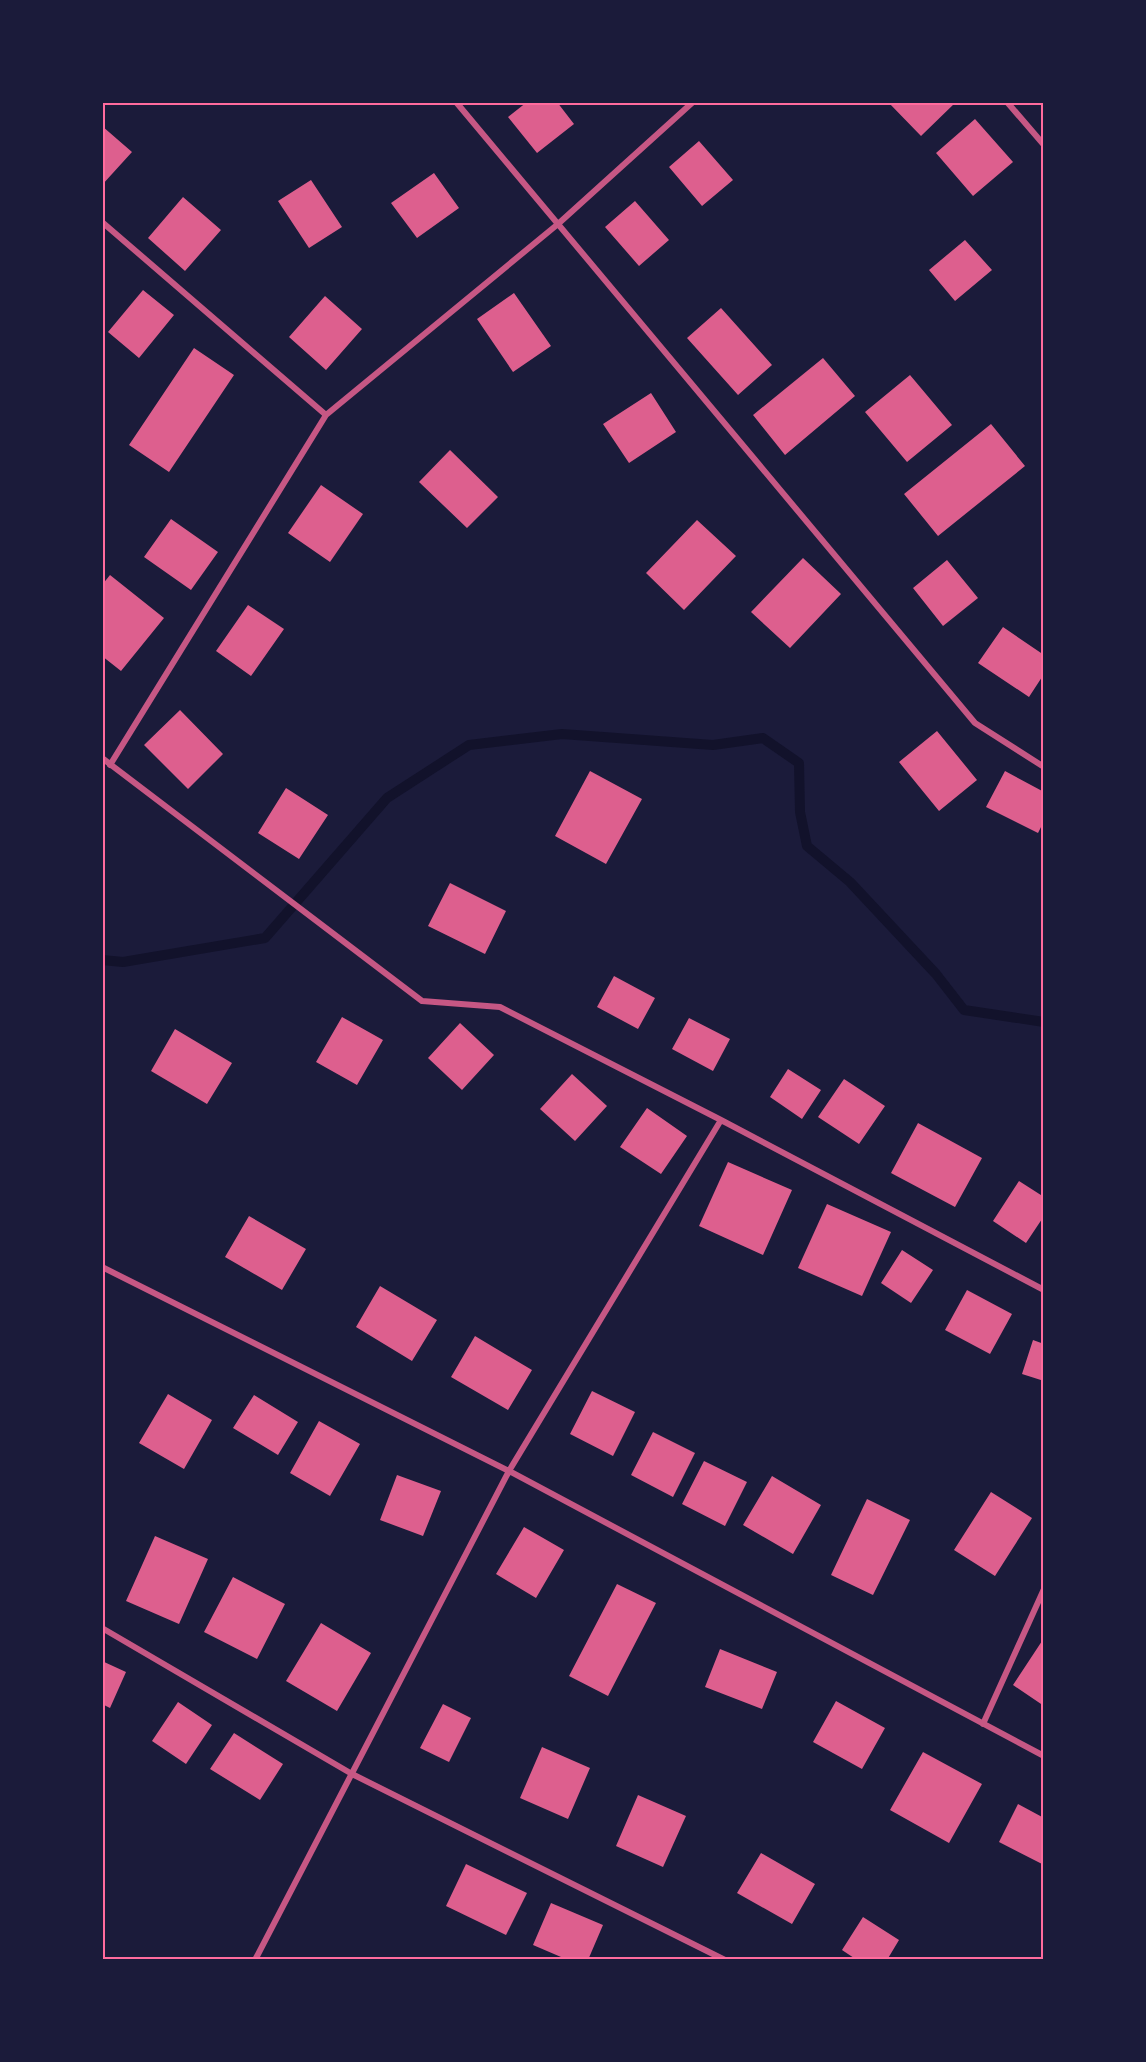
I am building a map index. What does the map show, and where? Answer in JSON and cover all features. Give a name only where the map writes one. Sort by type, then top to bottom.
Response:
[{"type":"street","points":[[456,102],[975,723],[1044,767]]},
{"type":"street","points":[[110,765],[326,415],[558,224],[693,102]]},
{"type":"street","points":[[1007,102],[1044,145]]},
{"type":"street","points":[[102,222],[326,415]]},
{"type":"street","points":[[102,758],[422,1001],[500,1007],[1044,1290]]},
{"type":"street","points":[[255,1960],[509,1471],[721,1120]]},
{"type":"street","points":[[102,1267],[509,1471],[1044,1756]]},
{"type":"street","points":[[983,1724],[1044,1590]]},
{"type":"street","points":[[102,1628],[352,1774],[725,1960]]},
{"type":"building","points":[[527,102],[557,102],[574,124],[537,153],[508,117]]},
{"type":"building","points":[[888,102],[956,102],[921,136]]},
{"type":"building","points":[[975,119],[1013,162],[973,196],[936,153]]},
{"type":"building","points":[[102,126],[132,152],[102,185]]},
{"type":"building","points":[[699,141],[733,180],[702,206],[669,167]]},
{"type":"building","points":[[434,173],[459,208],[417,238],[391,203]]},
{"type":"building","points":[[311,180],[342,227],[309,248],[278,201]]},
{"type":"building","points":[[183,197],[221,230],[185,271],[148,238]]},
{"type":"building","points":[[635,201],[669,240],[639,266],[605,227]]},
{"type":"building","points":[[965,240],[992,270],[955,301],[929,270]]},
{"type":"building","points":[[143,290],[174,315],[139,358],[108,332]]},
{"type":"building","points":[[514,293],[551,346],[513,372],[477,319]]},
{"type":"building","points":[[325,296],[362,329],[326,370],[289,337]]},
{"type":"building","points":[[721,308],[772,365],[738,395],[687,338]]},
{"type":"building","points":[[194,348],[234,375],[169,472],[129,445]]},
{"type":"building","points":[[823,358],[855,396],[785,455],[753,415]]},
{"type":"building","points":[[910,375],[952,425],[907,462],[865,412]]},
{"type":"building","points":[[651,393],[676,432],[629,463],[603,424]]},
{"type":"building","points":[[991,424],[1025,466],[938,536],[904,494]]},
{"type":"building","points":[[450,450],[498,497],[467,528],[419,482]]},
{"type":"building","points":[[321,485],[363,514],[330,562],[288,533]]},
{"type":"building","points":[[171,519],[218,552],[191,590],[144,557]]},
{"type":"building","points":[[697,520],[736,556],[684,610],[646,573]]},
{"type":"building","points":[[803,558],[841,594],[790,648],[751,612]]},
{"type":"building","points":[[947,560],[978,598],[943,626],[913,588]]},
{"type":"building","points":[[110,575],[164,618],[121,671],[102,656],[102,585]]},
{"type":"building","points":[[248,605],[284,629],[251,676],[216,651]]},
{"type":"building","points":[[1003,627],[1044,655],[1044,674],[1029,697],[978,663]]},
{"type":"building","points":[[180,710],[223,754],[188,789],[144,745]]},
{"type":"building","points":[[937,731],[977,780],[939,811],[899,762]]},
{"type":"building","points":[[590,771],[642,799],[606,864],[555,836]]},
{"type":"building","points":[[1005,771],[1044,792],[1044,821],[1038,833],[986,807]]},
{"type":"building","points":[[286,788],[328,815],[299,859],[258,833]]},
{"type":"building","points":[[450,883],[506,911],[485,954],[428,926]]},
{"type":"building","points":[[614,976],[655,998],[638,1029],[597,1007]]},
{"type":"building","points":[[342,1017],[383,1040],[357,1085],[316,1062]]},
{"type":"building","points":[[689,1018],[730,1039],[713,1071],[672,1049]]},
{"type":"building","points":[[460,1023],[494,1055],[462,1090],[428,1058]]},
{"type":"building","points":[[175,1029],[232,1063],[207,1104],[151,1071]]},
{"type":"building","points":[[788,1069],[821,1090],[802,1119],[770,1097]]},
{"type":"building","points":[[572,1074],[607,1106],[575,1141],[540,1109]]},
{"type":"building","points":[[844,1079],[885,1106],[859,1144],[818,1117]]},
{"type":"building","points":[[647,1108],[687,1136],[661,1174],[620,1147]]},
{"type":"building","points":[[918,1123],[982,1158],[955,1207],[891,1173]]},
{"type":"building","points":[[728,1162],[792,1190],[763,1255],[699,1226]]},
{"type":"building","points":[[1019,1181],[1044,1197],[1044,1216],[1026,1243],[993,1221]]},
{"type":"building","points":[[827,1204],[891,1232],[862,1296],[798,1268]]},
{"type":"building","points":[[249,1216],[306,1249],[282,1290],[225,1257]]},
{"type":"building","points":[[902,1250],[933,1270],[911,1303],[881,1283]]},
{"type":"building","points":[[380,1286],[437,1320],[412,1361],[356,1327]]},
{"type":"building","points":[[967,1290],[1012,1314],[990,1354],[945,1330]]},
{"type":"building","points":[[475,1336],[532,1370],[508,1410],[451,1377]]},
{"type":"building","points":[[1033,1340],[1044,1344],[1044,1381],[1022,1374]]},
{"type":"building","points":[[592,1391],[635,1412],[613,1456],[570,1434]]},
{"type":"building","points":[[168,1394],[212,1420],[184,1469],[139,1443]]},
{"type":"building","points":[[254,1395],[298,1422],[278,1455],[233,1428]]},
{"type":"building","points":[[319,1421],[360,1444],[330,1496],[290,1473]]},
{"type":"building","points":[[653,1432],[695,1453],[673,1497],[631,1475]]},
{"type":"building","points":[[704,1461],[747,1482],[725,1526],[682,1504]]},
{"type":"building","points":[[397,1475],[441,1491],[423,1536],[380,1520]]},
{"type":"building","points":[[772,1476],[821,1505],[793,1554],[743,1525]]},
{"type":"building","points":[[991,1492],[1032,1518],[995,1576],[954,1550]]},
{"type":"building","points":[[867,1499],[910,1520],[873,1595],[831,1575]]},
{"type":"building","points":[[524,1527],[564,1550],[536,1598],[496,1574]]},
{"type":"building","points":[[155,1536],[208,1559],[179,1624],[126,1601]]},
{"type":"building","points":[[233,1577],[285,1604],[257,1659],[204,1632]]},
{"type":"building","points":[[617,1584],[656,1603],[608,1696],[569,1676]]},
{"type":"building","points":[[321,1623],[371,1653],[337,1711],[286,1681]]},
{"type":"building","points":[[1042,1641],[1044,1642],[1044,1706],[1013,1685]]},
{"type":"building","points":[[720,1649],[777,1672],[762,1709],[705,1687]]},
{"type":"building","points":[[102,1661],[126,1672],[110,1708],[102,1704]]},
{"type":"building","points":[[836,1701],[885,1728],[862,1769],[813,1742]]},
{"type":"building","points":[[178,1702],[212,1725],[186,1764],[152,1741]]},
{"type":"building","points":[[443,1704],[471,1718],[449,1762],[420,1748]]},
{"type":"building","points":[[234,1733],[283,1764],[260,1800],[210,1769]]},
{"type":"building","points":[[542,1747],[590,1768],[568,1819],[520,1798]]},
{"type":"building","points":[[923,1752],[982,1784],[949,1843],[890,1810]]},
{"type":"building","points":[[638,1795],[686,1816],[663,1867],[616,1846]]},
{"type":"building","points":[[1018,1804],[1044,1818],[1044,1865],[999,1842]]},
{"type":"building","points":[[761,1853],[815,1884],[792,1924],[737,1893]]},
{"type":"building","points":[[466,1864],[527,1893],[506,1935],[446,1906]]},
{"type":"building","points":[[551,1903],[603,1925],[588,1960],[568,1960],[533,1945]]},
{"type":"building","points":[[863,1917],[899,1940],[887,1960],[857,1960],[842,1950]]},
{"type":"waterway","points":[[102,960],[123,962],[265,938],[387,798],[469,745],[562,734],[713,745],[763,738],[799,763],[800,812],[807,846],[850,882],[936,974],[964,1010],[1044,1022]]}]
